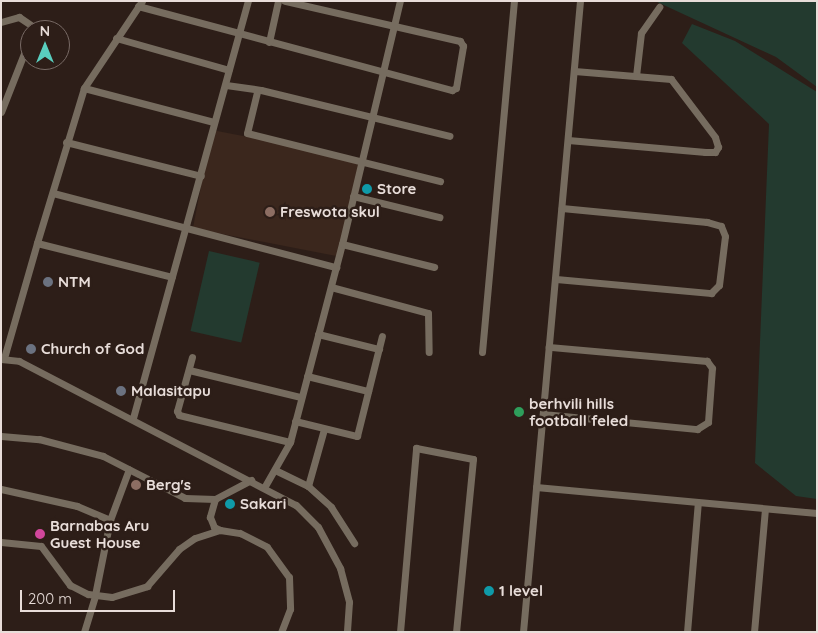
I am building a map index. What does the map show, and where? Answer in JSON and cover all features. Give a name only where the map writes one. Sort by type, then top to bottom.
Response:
[{"type":"street","points":[[133,418],[248,1]]},
{"type":"street","points":[[269,42],[278,1]]},
{"type":"street","points":[[285,1],[462,43],[456,88],[452,90],[384,70],[269,42],[140,4],[84,88],[66,142],[53,193],[3,358],[19,361],[133,418],[265,486],[296,505],[318,527],[340,568],[349,602],[347,632]]},
{"type":"street","points":[[265,486],[290,442],[354,196],[400,1]]},
{"type":"street","points":[[482,352],[514,1]]},
{"type":"street","points":[[523,632],[580,1]]},
{"type":"street","points":[[636,76],[641,33],[659,7]]},
{"type":"street","points":[[1,22],[19,16],[24,20]]},
{"type":"street","points":[[116,38],[229,70]]},
{"type":"street","points":[[1,112],[20,64]]},
{"type":"street","points":[[568,140],[705,152],[717,150],[715,137],[678,84],[671,79],[574,71]]},
{"type":"street","points":[[226,85],[449,136]]},
{"type":"street","points":[[84,88],[214,122]]},
{"type":"street","points":[[257,92],[247,133],[362,160],[440,181]]},
{"type":"street","points":[[66,142],[200,176]]},
{"type":"street","points":[[53,193],[336,267]]},
{"type":"street","points":[[354,196],[439,217]]},
{"type":"street","points":[[556,279],[710,293],[719,285],[725,236],[721,226],[707,222],[562,208]]},
{"type":"street","points":[[38,243],[172,277]]},
{"type":"street","points":[[342,244],[434,267]]},
{"type":"street","points":[[331,287],[428,313],[429,352]]},
{"type":"street","points":[[318,334],[379,349]]},
{"type":"street","points":[[295,421],[357,436],[382,336]]},
{"type":"street","points":[[543,414],[697,429],[708,422],[712,368],[707,362],[549,347]]},
{"type":"street","points":[[192,357],[177,411],[179,415],[290,442]]},
{"type":"street","points":[[189,370],[301,397]]},
{"type":"street","points":[[307,376],[368,391]]},
{"type":"street","points":[[308,486],[324,429]]},
{"type":"street","points":[[1,436],[39,440],[103,456],[185,498],[215,499],[251,480]]},
{"type":"street","points":[[400,632],[416,448],[473,459],[456,632]]},
{"type":"street","points":[[84,632],[95,595],[110,520],[128,469]]},
{"type":"street","points":[[275,470],[308,486],[331,507],[354,543]]},
{"type":"street","points":[[536,487],[765,509],[817,512]]},
{"type":"street","points":[[1,489],[77,506],[110,520]]},
{"type":"street","points":[[215,499],[210,518],[220,530]]},
{"type":"street","points":[[687,632],[698,502]]},
{"type":"street","points":[[754,632],[765,509]]},
{"type":"street","points":[[1,542],[41,546],[70,585],[95,595],[121,596],[138,590],[156,577],[179,549],[195,538],[220,530],[240,533],[259,540],[282,563],[292,593],[290,609],[281,632]]},
{"type":"shaded area","name":"Freswota skul","points":[[212,130],[362,159],[343,257],[193,228]]},
{"type":"green space","points":[[655,1],[817,1],[817,87],[776,57]]},
{"type":"green space","points":[[692,24],[735,41],[817,92],[817,499],[796,496],[755,463],[769,124],[682,43]]},
{"type":"green space","points":[[209,251],[260,263],[241,343],[191,331]]},
{"type":"place","name":"Store","points":[[367,189]]},
{"type":"place","name":"Freswota skul","points":[[270,212]]},
{"type":"place","name":"NTM","points":[[48,282]]},
{"type":"place","name":"Church of God","points":[[31,349]]},
{"type":"place","name":"Malasitapu","points":[[121,391]]},
{"type":"place","name":"berhvili hills football feled","points":[[519,412]]},
{"type":"place","name":"Berg's","points":[[136,485]]},
{"type":"place","name":"Sakari","points":[[230,504]]},
{"type":"place","name":"Barnabas Aru Guest House","points":[[40,534]]},
{"type":"place","name":"1 level","points":[[489,591]]}]
